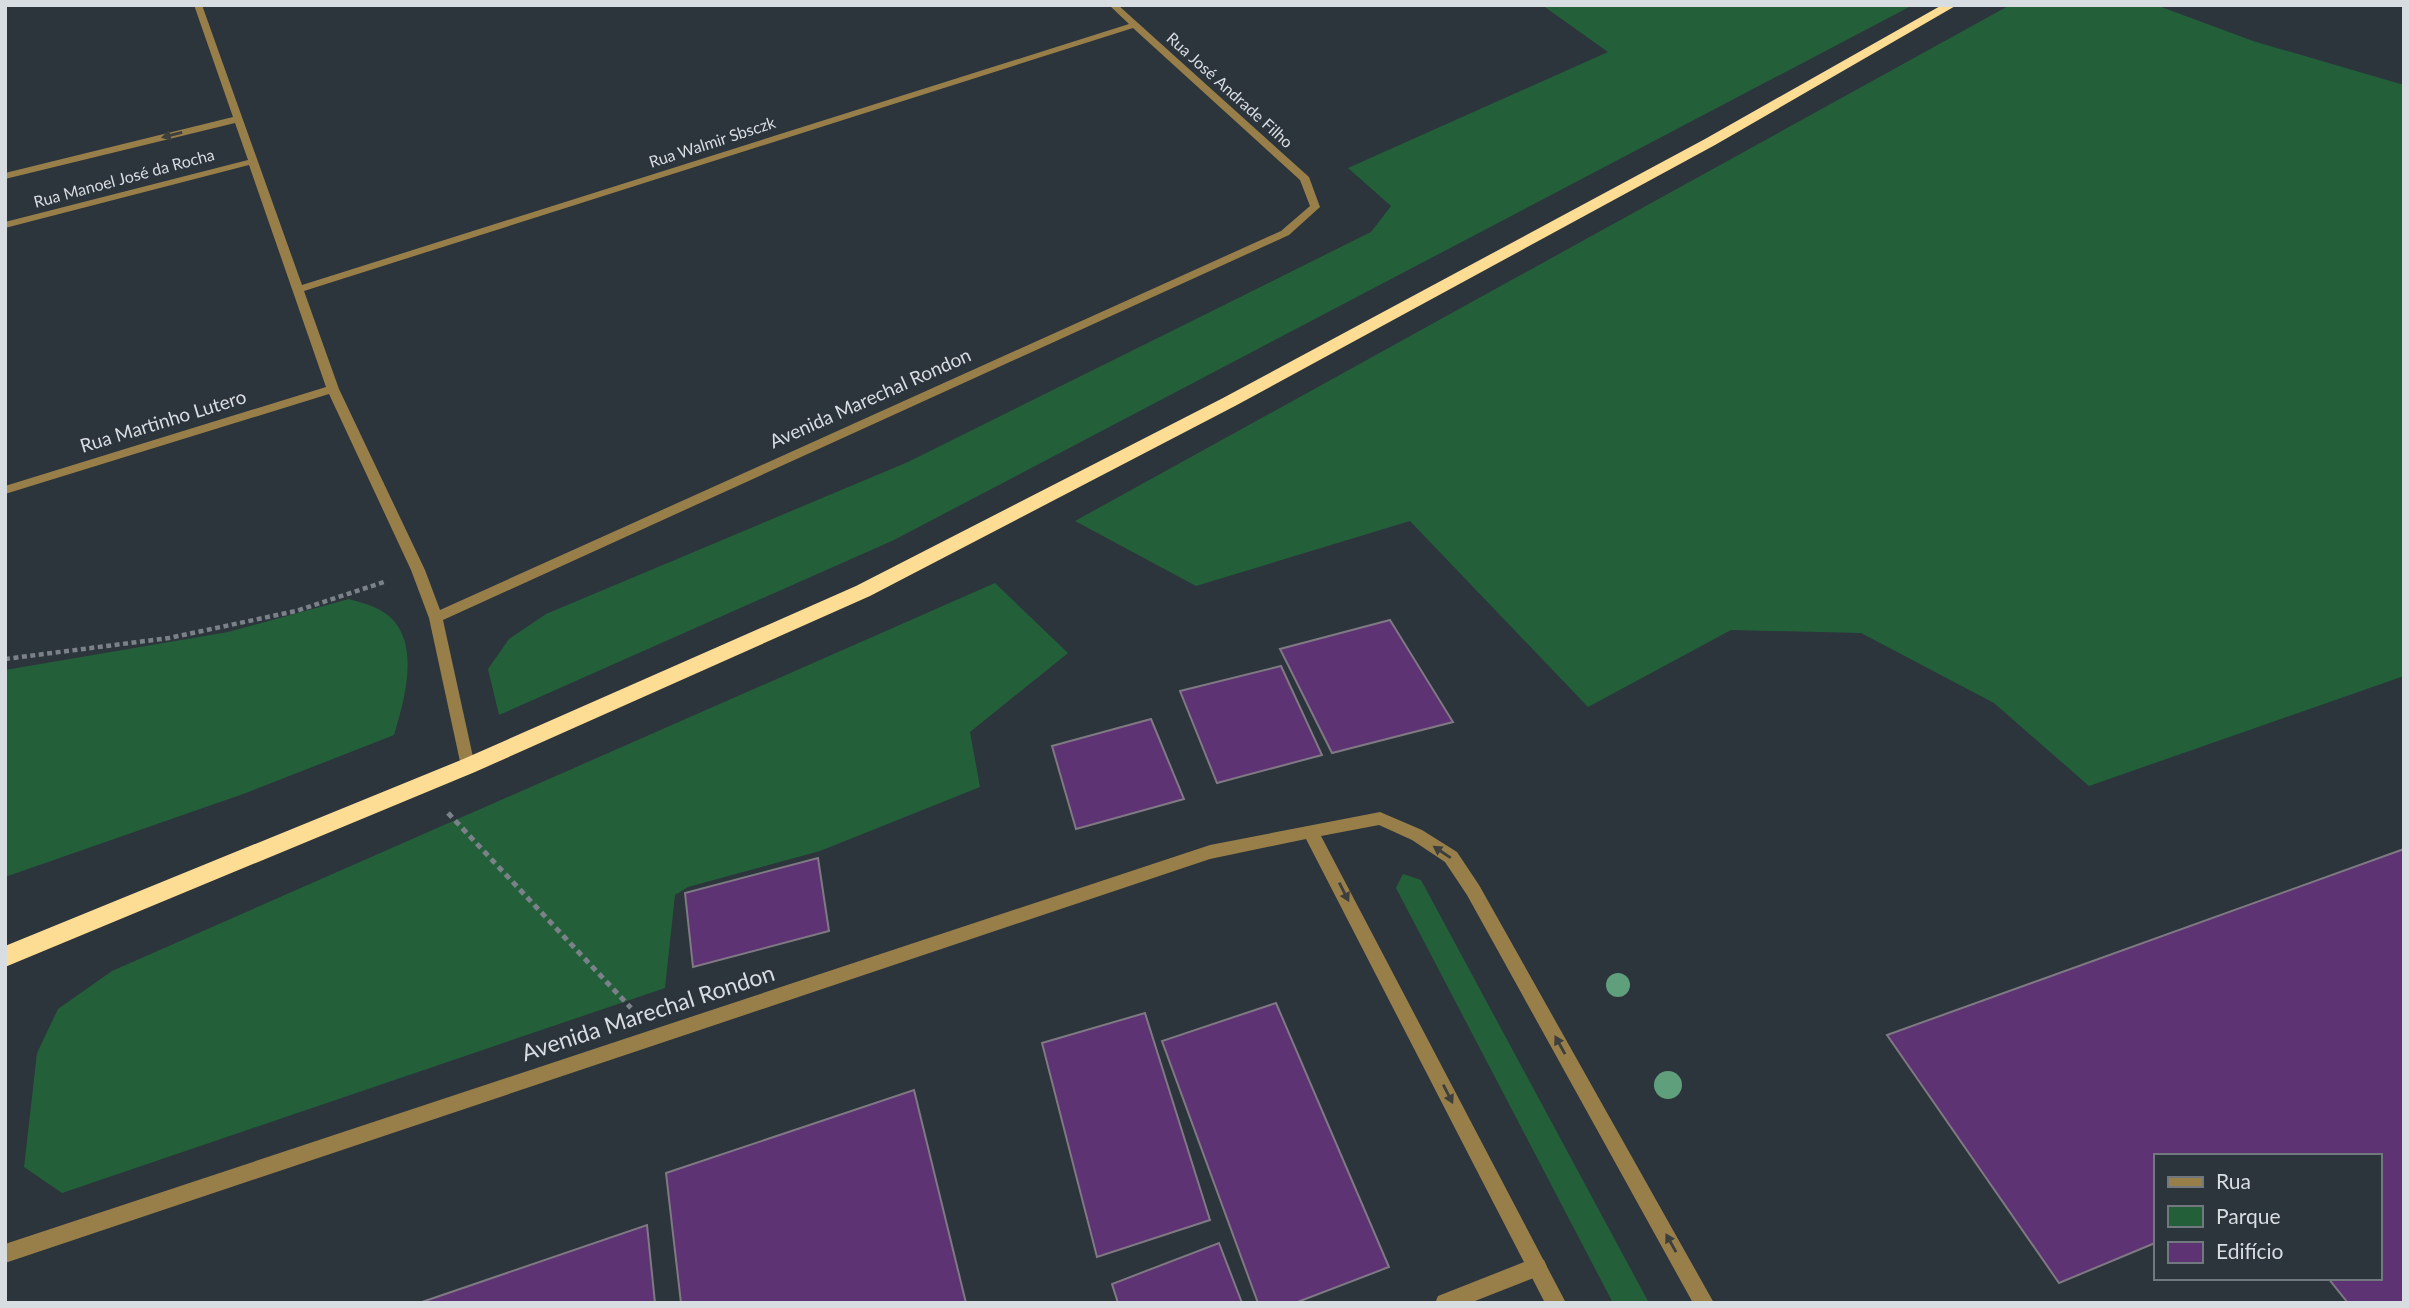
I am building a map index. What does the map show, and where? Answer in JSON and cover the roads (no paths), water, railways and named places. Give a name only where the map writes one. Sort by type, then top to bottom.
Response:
[{"type":"highway","points":[[5,957],[468,766],[888,578],[1217,408],[1496,258],[1710,142],[1951,5]]},
{"type":"street","points":[[198,5],[333,389],[418,570],[436,618],[468,766]]},
{"type":"street","name":"Rua José Andrade Filho","points":[[1112,5],[1305,179],[1315,206]]},
{"type":"street","name":"Rua Walmir Sbsczk","points":[[299,289],[1134,25]]},
{"type":"street","name":"Rua Manoel José da Rocha","points":[[5,176],[238,119]]},
{"type":"street","name":"Rua Manoel José da Rocha","points":[[5,225],[251,162]]},
{"type":"street","name":"Avenida Marechal Rondon","points":[[436,618],[1285,233],[1315,206]]},
{"type":"street","name":"Rua Martinho Lutero","points":[[5,490],[333,389]]},
{"type":"street","name":"Avenida Marechal Rondon","points":[[5,1254],[1210,852],[1380,818],[1417,835],[1451,857],[1474,890],[1704,1303]]},
{"type":"street","points":[[1310,832],[1556,1303]]},
{"type":"street","points":[[1445,1303],[1537,1266]]}]
